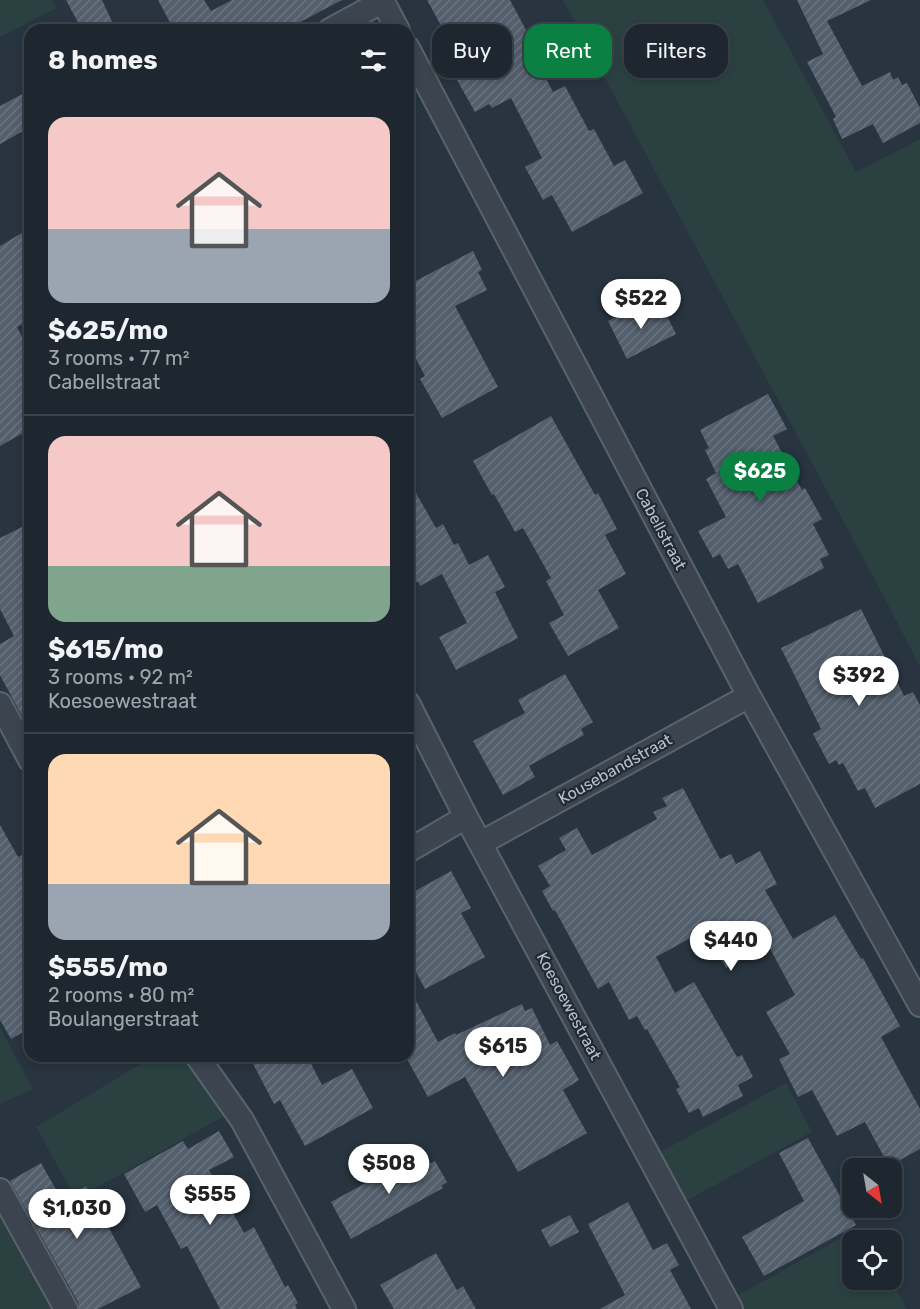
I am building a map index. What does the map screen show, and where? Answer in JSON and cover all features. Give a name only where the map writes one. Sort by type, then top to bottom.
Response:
[{"type":"street","points":[[341,24],[383,0],[395,24]]},
{"type":"street","name":"Cabellstraat","points":[[414,59],[749,696],[920,1005]]},
{"type":"street","name":"Kousebandstraat","points":[[481,843],[749,696]]},
{"type":"street","points":[[0,704],[24,749]]},
{"type":"street","name":"Koesoewestraat","points":[[414,715],[466,817],[731,1309]]},
{"type":"street","points":[[414,847],[466,817]]},
{"type":"street","points":[[201,1062],[242,1120],[344,1309]]},
{"type":"street","points":[[0,1190],[66,1309]]},
{"type":"green space","points":[[0,0],[52,0],[57,8],[24,24],[0,37]]},
{"type":"green space","points":[[563,0],[763,0],[856,172],[920,139],[920,667],[605,78],[612,78],[612,24],[576,24]]},
{"type":"green space","points":[[0,1028],[33,1089],[0,1104]]},
{"type":"green space","points":[[144,1062],[193,1062],[228,1114],[76,1199],[36,1127]]},
{"type":"green space","points":[[786,1083],[812,1132],[684,1202],[657,1154]]},
{"type":"green space","points":[[0,1210],[57,1309],[0,1309]]},
{"type":"green space","points":[[842,1238],[842,1290],[896,1290],[907,1309],[739,1309],[733,1298]]},
{"type":"building","points":[[66,0],[102,0],[113,24],[79,24]]},
{"type":"building","points":[[158,0],[204,0],[211,11],[232,0],[342,0],[296,24],[171,24]]},
{"type":"building","points":[[427,0],[510,0],[524,26],[524,78],[546,78],[553,92],[565,86],[589,131],[594,129],[614,166],[625,160],[643,193],[572,232],[552,195],[543,200],[525,167],[542,158],[511,98],[492,108],[489,104],[475,112],[456,78],[512,78],[512,24],[440,24]]},
{"type":"building","points":[[797,0],[871,0],[827,21],[862,86],[890,72],[893,80],[898,77],[902,85],[907,83],[920,108],[920,123],[883,143],[873,124],[842,139],[833,119],[836,117],[807,62],[823,54]]},
{"type":"building","points":[[24,93],[24,130],[0,144],[0,106]]},
{"type":"building","points":[[24,232],[24,323],[17,327],[24,340],[24,432],[0,446],[0,246]]},
{"type":"building","points":[[473,251],[482,270],[478,272],[487,290],[455,306],[498,387],[442,418],[420,379],[425,376],[414,355],[414,282]]},
{"type":"building","points":[[661,304],[676,334],[627,359],[608,321],[637,306],[641,314]]},
{"type":"building","points":[[768,394],[787,429],[773,436],[802,490],[805,488],[822,519],[813,524],[829,555],[820,559],[824,568],[758,603],[738,564],[728,569],[720,554],[713,558],[698,531],[726,517],[706,479],[716,473],[705,450],[709,448],[700,430]]},
{"type":"building","points":[[551,416],[595,495],[598,493],[617,529],[605,535],[626,574],[598,590],[619,628],[568,656],[549,623],[564,615],[546,581],[551,578],[523,528],[515,532],[473,461]]},
{"type":"building","points":[[414,490],[436,528],[443,524],[454,545],[458,543],[469,565],[488,555],[505,587],[495,592],[518,638],[456,670],[439,637],[467,623],[442,574],[420,586],[418,581],[414,583]]},
{"type":"building","points":[[24,526],[24,720],[0,675],[0,644],[14,636],[0,609],[0,538]]},
{"type":"building","points":[[861,609],[904,696],[913,692],[920,705],[920,784],[875,808],[865,788],[858,791],[843,763],[839,765],[836,760],[829,764],[813,734],[821,729],[781,648]]},
{"type":"building","points":[[565,674],[593,722],[581,729],[584,735],[529,766],[535,777],[503,795],[473,741],[525,713],[518,700]]},
{"type":"building","points":[[683,788],[720,859],[731,854],[736,864],[760,851],[777,884],[765,890],[793,939],[835,915],[861,959],[863,958],[900,1026],[881,1037],[920,1109],[920,1149],[902,1159],[885,1158],[865,1122],[837,1136],[812,1090],[798,1097],[779,1059],[790,1054],[766,1012],[795,995],[768,945],[726,968],[705,930],[656,957],[675,993],[694,982],[737,1057],[742,1055],[753,1077],[738,1085],[743,1096],[703,1117],[699,1108],[689,1113],[676,1089],[680,1087],[647,1029],[645,1030],[637,1016],[629,1020],[609,982],[598,989],[555,910],[553,911],[542,891],[550,886],[538,866],[566,850],[559,838],[577,828],[592,855],[657,819],[653,812],[667,806],[662,798]]},
{"type":"building","points":[[0,825],[18,857],[24,854],[24,1031],[11,1039],[0,1020]]},
{"type":"building","points":[[451,871],[471,908],[461,913],[485,957],[425,989],[414,968],[414,892]]},
{"type":"building","points":[[414,997],[438,1042],[522,1004],[525,1011],[532,1008],[550,1045],[557,1041],[579,1080],[563,1090],[587,1133],[518,1172],[465,1077],[428,1097],[409,1062],[414,1062]]},
{"type":"building","points":[[252,1062],[310,1062],[322,1085],[352,1069],[373,1108],[305,1146],[280,1100],[274,1104]]},
{"type":"building","points":[[219,1131],[234,1157],[209,1170],[244,1233],[254,1227],[285,1287],[288,1285],[298,1303],[295,1305],[297,1309],[220,1309],[187,1246],[181,1249],[157,1205],[145,1212],[124,1174],[183,1141],[188,1149]]},
{"type":"building","points":[[808,1138],[842,1200],[842,1218],[852,1218],[856,1225],[842,1230],[842,1233],[764,1276],[742,1237],[804,1201],[779,1153]]},
{"type":"building","points":[[422,1152],[429,1164],[435,1161],[447,1182],[441,1186],[443,1188],[351,1239],[331,1202]]},
{"type":"building","points":[[41,1163],[62,1200],[86,1186],[141,1287],[98,1309],[79,1309],[78,1302],[10,1181]]},
{"type":"building","points":[[628,1202],[653,1250],[667,1243],[679,1265],[670,1270],[691,1309],[600,1309],[625,1295],[588,1224]]},
{"type":"building","points":[[570,1215],[579,1232],[550,1247],[541,1230]]},
{"type":"building","points":[[436,1253],[457,1290],[463,1286],[476,1309],[394,1309],[380,1285]]}]
